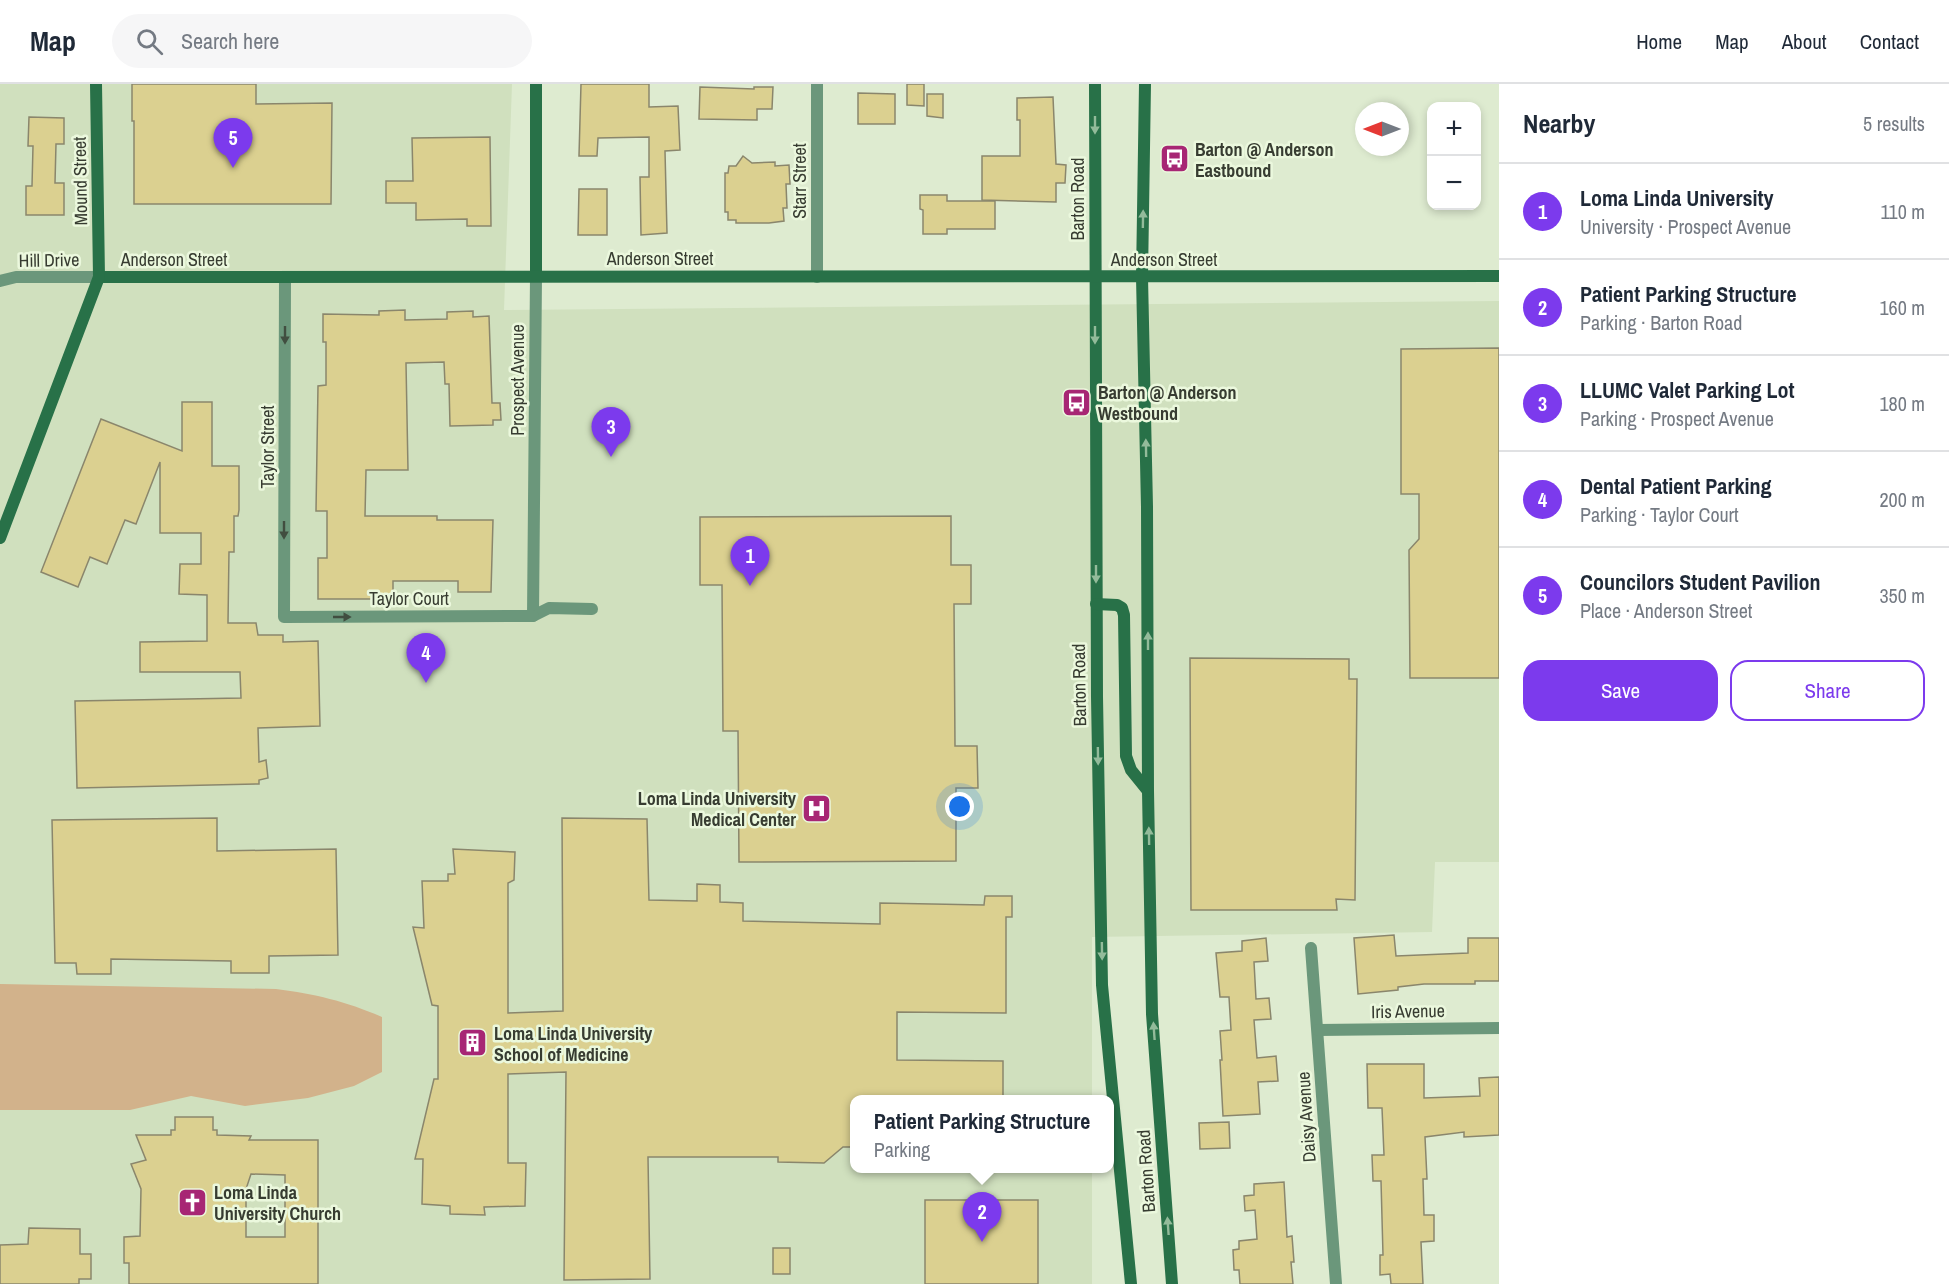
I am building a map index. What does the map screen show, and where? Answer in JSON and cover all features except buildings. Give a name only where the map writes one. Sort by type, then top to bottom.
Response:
[{"type":"main road","name":"Mound Street","points":[[96,84],[99,277]]},
{"type":"main road","name":"Prospect Avenue","points":[[536,84],[536,276]]},
{"type":"main road","name":"Barton Road","points":[[1095,84],[1096,604],[1102,985],[1113,1095]]},
{"type":"main road","name":"Barton Road","points":[[1145,84],[1142,277],[1147,507],[1148,791],[1152,1014],[1173,1284]]},
{"type":"main road","name":"Anderson Street","points":[[0,538],[99,277],[1499,276]]},
{"type":"main road","points":[[1096,604],[1109,604],[1122,608],[1126,756],[1131,770],[1148,791]]},
{"type":"main road","name":"Barton Road","points":[[1114,1109],[1131,1284]]},
{"type":"street","name":"Starr Street","points":[[817,84],[817,277]]},
{"type":"street","name":"Prospect Avenue","points":[[533,616],[536,276]]},
{"type":"street","name":"Hill Drive","points":[[0,281],[16,277],[99,277]]},
{"type":"street","name":"Taylor Street","points":[[284,617],[285,277]]},
{"type":"street","points":[[533,616],[549,608],[592,609]]},
{"type":"street","name":"Taylor Court","points":[[284,617],[533,616]]},
{"type":"street","name":"Daisy Avenue","points":[[1311,948],[1336,1284]]},
{"type":"street","name":"Iris Avenue","points":[[1318,1030],[1499,1028]]},
{"type":"shaded area","points":[[0,84],[512,84],[504,310],[1499,301],[1499,862],[1435,862],[1432,932],[1092,937],[1092,1095],[850,1095],[850,1173],[1092,1173],[1092,1284],[0,1284]]},
{"type":"shaded area","points":[[0,984],[276,989],[317,996],[342,1002],[382,1017],[382,1072],[354,1086],[308,1098],[245,1106],[191,1096],[130,1110],[0,1110]]},
{"type":"place","name":"Barton @ Anderson Eastbound","points":[[1174,159]]},
{"type":"place","name":"Councilors Student Pavilion","points":[[233,168]]},
{"type":"place","name":"Barton @ Anderson Westbound","points":[[1077,402]]},
{"type":"place","name":"LLUMC Valet Parking Lot","points":[[611,457]]},
{"type":"place","name":"Loma Linda University","points":[[750,586]]},
{"type":"place","name":"Dental Patient Parking","points":[[426,683]]},
{"type":"place","name":"Loma Linda University Medical Center","points":[[817,808]]},
{"type":"place","name":"Loma Linda University School of Medicine","points":[[473,1043]]},
{"type":"place","name":"Loma Linda University Church","points":[[193,1202]]},
{"type":"place","name":"Patient Parking Structure","points":[[982,1242]]}]
